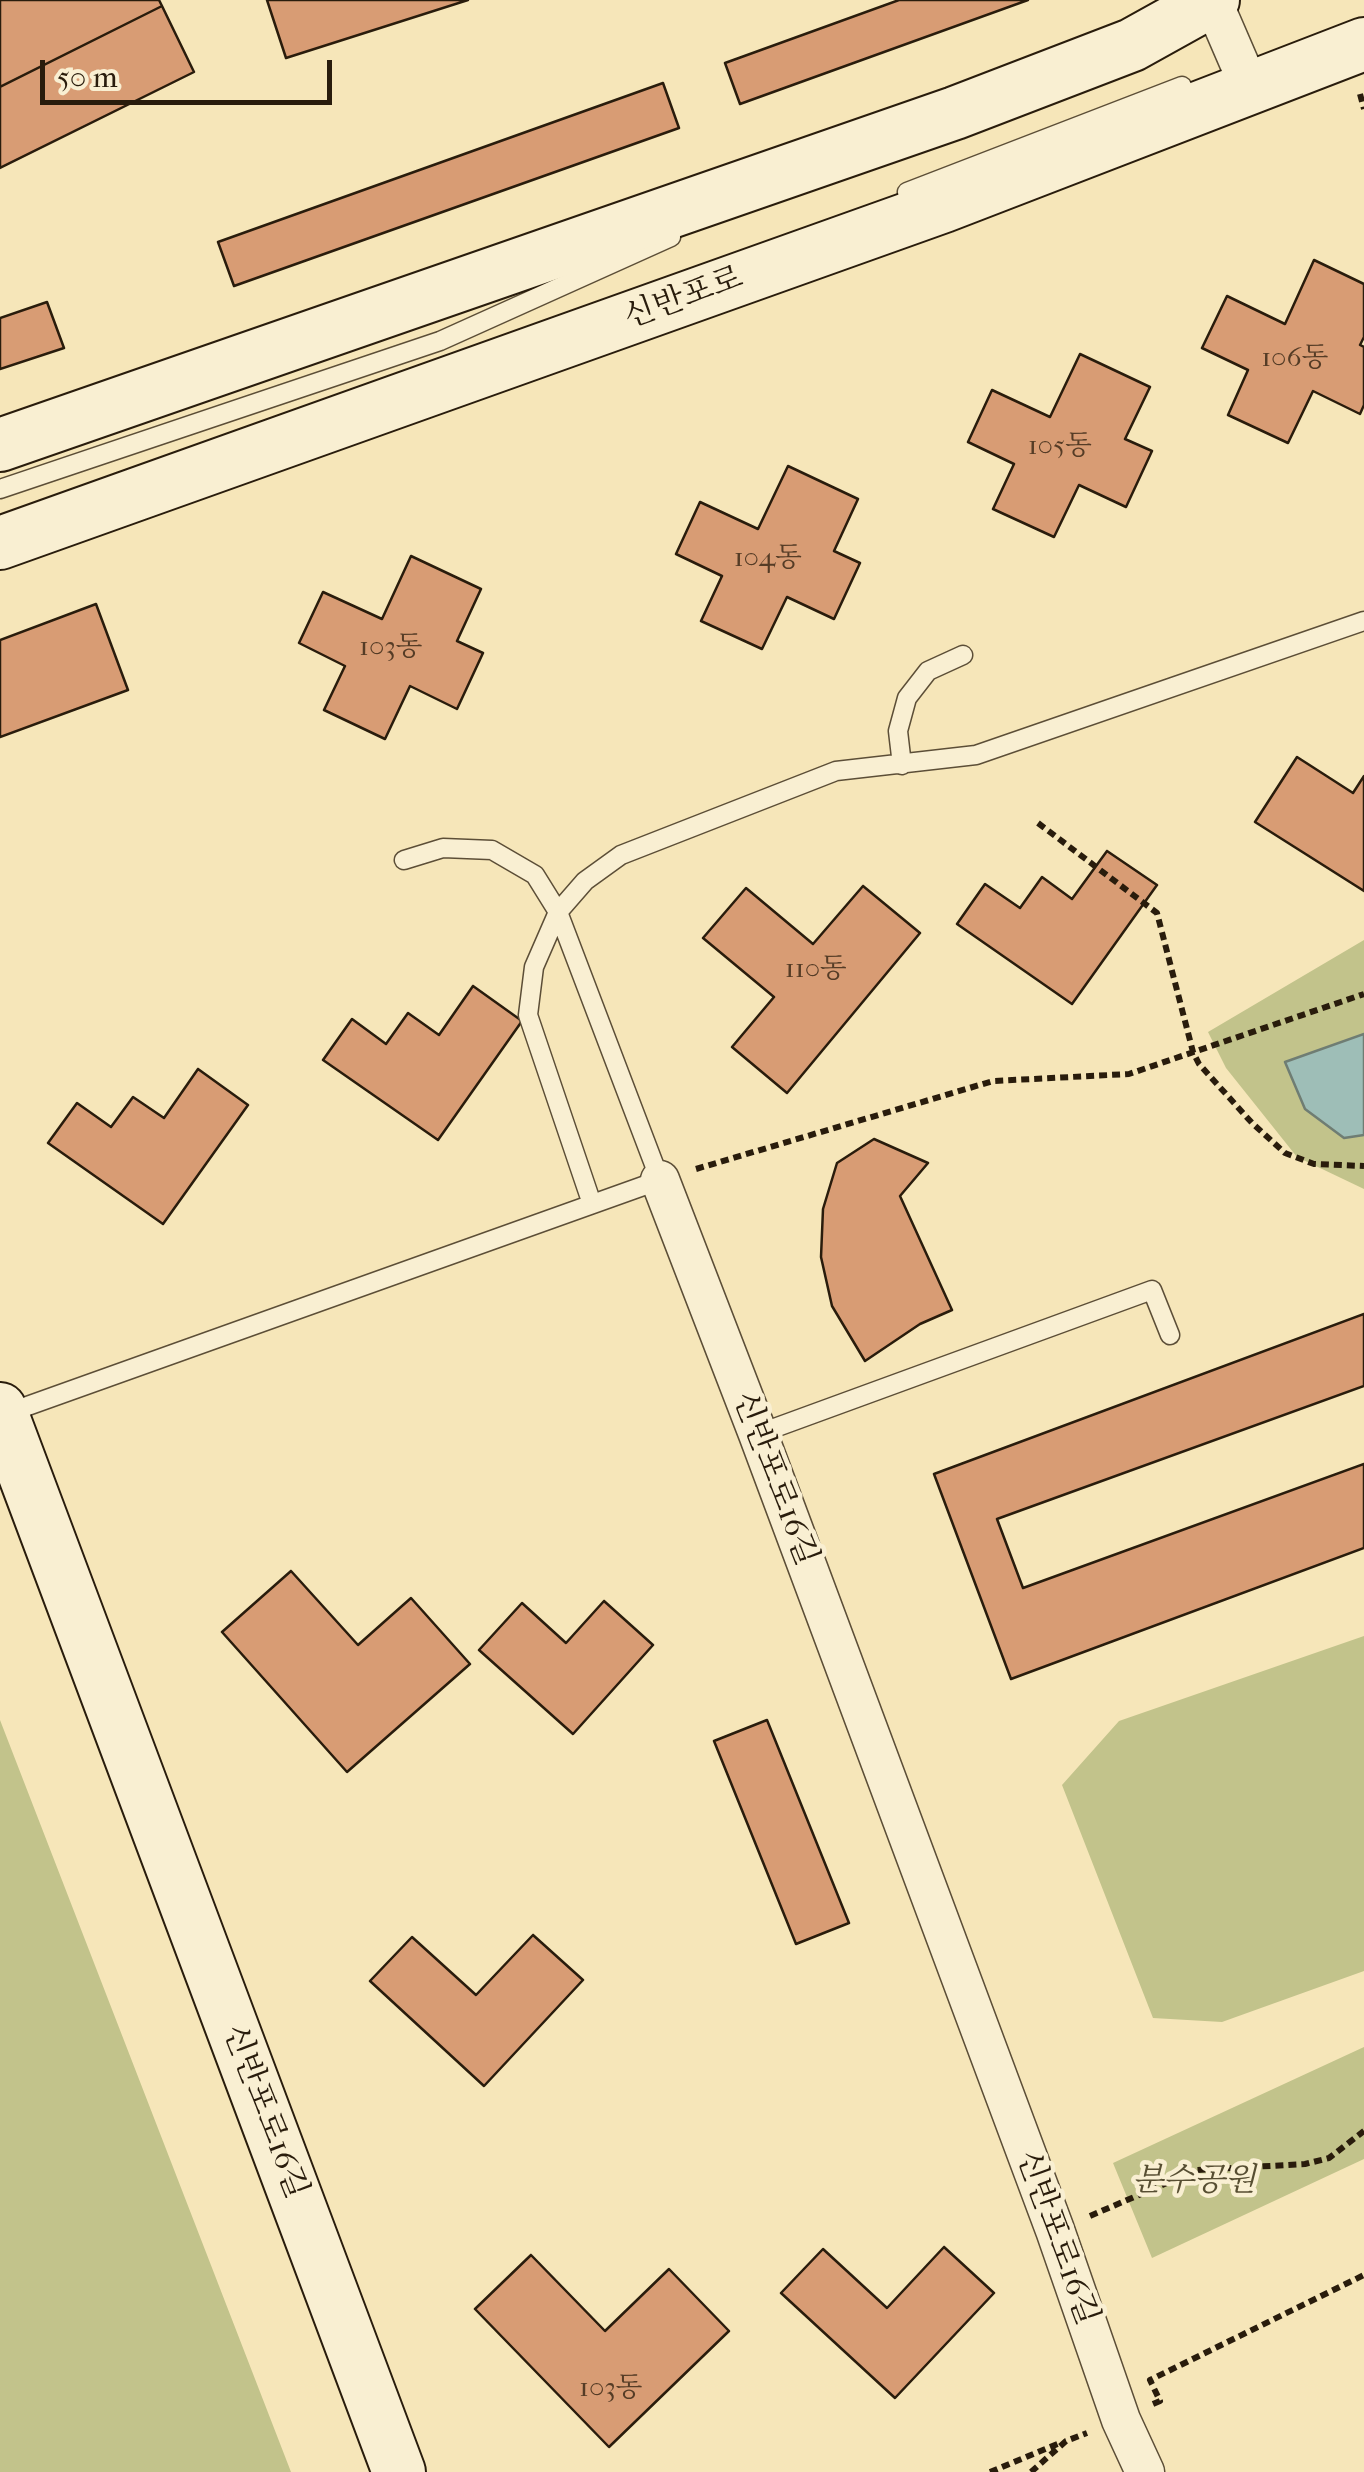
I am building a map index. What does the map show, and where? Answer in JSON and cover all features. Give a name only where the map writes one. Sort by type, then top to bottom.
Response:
[{"type":"main road","points":[[0,445],[955,112],[1132,46],[1212,0]]},
{"type":"main road","name":"신반포로","points":[[0,543],[926,213],[1235,72],[1362,69]]},
{"type":"main road","name":"신반포로16길","points":[[1,1413],[399,2472]]},
{"type":"street","points":[[1212,0],[1235,72]]},
{"type":"street","name":"신반포로16길","points":[[660,1180],[1055,2230],[1124,2428],[1145,2472]]},
{"type":"lane","points":[[896,196],[1235,72]]},
{"type":"lane","points":[[726,213],[955,112]]},
{"type":"lane","points":[[0,489],[440,341],[690,229]]},
{"type":"lane","points":[[592,1204],[528,1016],[534,966],[558,912],[585,880],[621,854],[836,771],[976,756],[1364,622]]},
{"type":"lane","points":[[902,764],[898,731],[908,698],[928,672],[963,655]]},
{"type":"lane","points":[[404,860],[444,848],[492,850],[535,875],[558,912],[660,1180]]},
{"type":"lane","name":"신반포로16길","points":[[1,1413],[660,1180]]},
{"type":"lane","points":[[758,1434],[1152,1290],[1170,1334]]},
{"type":"path","points":[[1362,69],[1364,109]]},
{"type":"path","points":[[1038,823],[1156,913],[1198,1064],[1252,1123],[1285,1153],[1314,1164],[1364,1166]]},
{"type":"path","points":[[660,1180],[992,1081],[1129,1074],[1364,994]]},
{"type":"path","points":[[1055,2230],[1197,2170],[1306,2164],[1329,2158],[1364,2131]]},
{"type":"path","points":[[990,2472],[1066,2441],[1124,2428],[1160,2401],[1150,2380],[1364,2275]]},
{"type":"path","points":[[1032,2472],[1066,2441]]},
{"type":"green space","points":[[1364,940],[1364,1189],[1297,1157],[1226,1068],[1208,1032]]},
{"type":"green space","points":[[1364,1636],[1364,1971],[1222,2022],[1153,2018],[1062,1785],[1119,1721]]},
{"type":"green space","points":[[0,1720],[291,2472],[0,2472]]},
{"type":"green space","name":"분수공원","points":[[1364,2047],[1364,2159],[1152,2258],[1113,2163]]},
{"type":"water","points":[[1364,1034],[1364,1135],[1344,1138],[1305,1109],[1285,1062]]},
{"type":"building","points":[[0,0],[159,0],[162,6],[0,87]]},
{"type":"building","points":[[267,0],[468,0],[286,58]]},
{"type":"building","points":[[899,0],[1028,0],[740,104],[725,63]]},
{"type":"building","points":[[162,6],[194,72],[0,168],[0,87]]},
{"type":"building","points":[[663,83],[679,128],[234,286],[218,242]]},
{"type":"building","points":[[1314,260],[1364,284],[1364,337],[1360,345],[1364,347],[1364,405],[1360,414],[1313,391],[1288,443],[1228,415],[1248,370],[1202,348],[1227,296],[1285,324]]},
{"type":"building","points":[[47,302],[64,348],[0,369],[0,318]]},
{"type":"building","points":[[1080,354],[1150,387],[1125,439],[1152,451],[1126,507],[1079,485],[1054,537],[993,509],[1014,464],[968,442],[992,390],[1050,417]]},
{"type":"building","points":[[788,466],[858,499],[834,551],[860,563],[834,619],[787,597],[762,649],[701,621],[722,576],[676,554],[700,502],[758,529]]},
{"type":"building","points":[[411,556],[481,589],[457,641],[483,653],[457,709],[410,686],[385,739],[324,710],[345,666],[299,643],[323,592],[382,619]]},
{"type":"building","points":[[96,604],[128,690],[0,737],[0,640]]},
{"type":"building","points":[[1297,757],[1353,793],[1364,776],[1364,891],[1255,822]]},
{"type":"building","points":[[1107,851],[1157,885],[1072,1004],[957,924],[985,884],[1020,908],[1042,877],[1072,899]]},
{"type":"building","points":[[863,886],[920,933],[787,1093],[732,1047],[774,997],[703,938],[746,888],[813,944]]},
{"type":"building","points":[[473,986],[522,1021],[438,1140],[323,1060],[352,1019],[386,1044],[408,1013],[439,1035]]},
{"type":"building","points":[[198,1069],[248,1105],[163,1224],[48,1143],[77,1103],[111,1127],[133,1097],[164,1118]]},
{"type":"building","points":[[874,1139],[928,1163],[900,1196],[952,1310],[920,1324],[865,1361],[832,1306],[821,1257],[823,1209],[837,1163]]},
{"type":"building","points":[[1364,1314],[1364,1386],[997,1519],[1023,1588],[1364,1464],[1364,1548],[1011,1679],[934,1474]]},
{"type":"building","points":[[291,1571],[358,1645],[411,1598],[470,1664],[347,1772],[222,1632]]},
{"type":"building","points":[[604,1601],[653,1645],[573,1734],[479,1650],[522,1603],[566,1643]]},
{"type":"building","points":[[767,1720],[849,1923],[796,1944],[714,1741]]},
{"type":"building","points":[[533,1935],[583,1980],[484,2086],[370,1981],[412,1937],[476,1995]]},
{"type":"building","points":[[944,2247],[994,2293],[895,2398],[781,2293],[823,2249],[887,2308]]},
{"type":"building","points":[[531,2255],[605,2331],[669,2269],[729,2331],[609,2447],[475,2309]]}]
